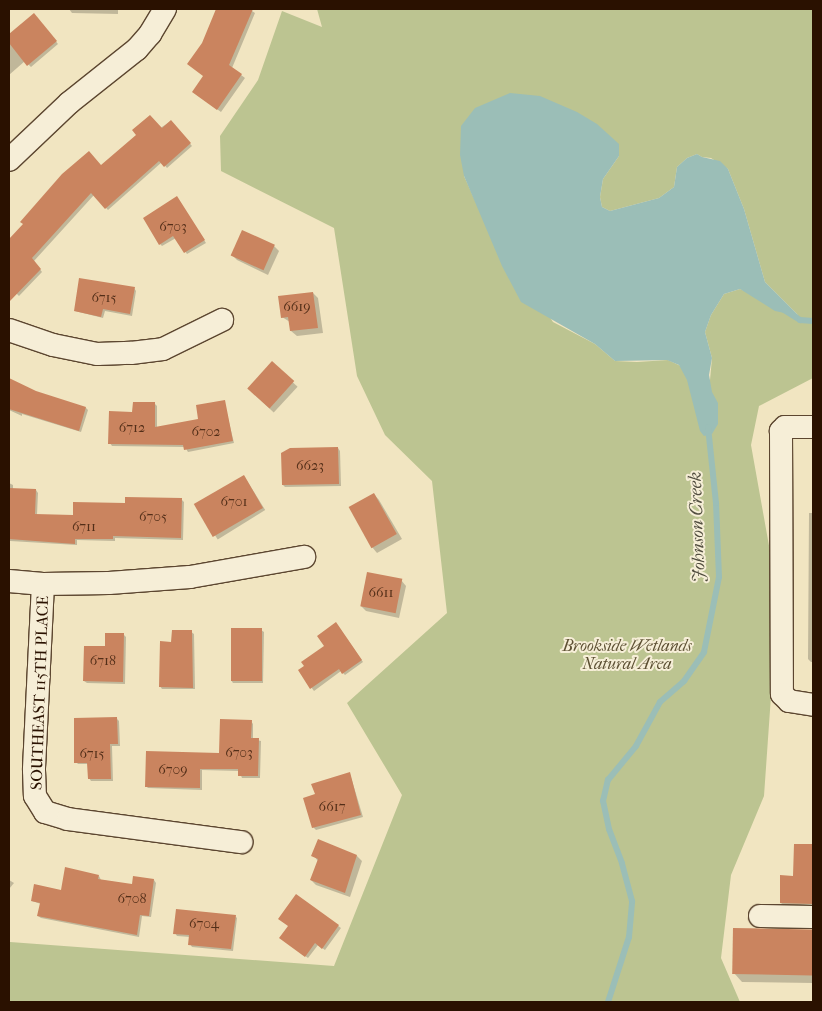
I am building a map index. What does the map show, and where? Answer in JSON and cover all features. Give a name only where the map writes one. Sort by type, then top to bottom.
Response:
[{"type":"street","points":[[9,160],[69,103],[137,49],[150,34],[165,9]]},
{"type":"street","points":[[9,330],[53,345],[97,354],[131,353],[163,349],[222,320]]},
{"type":"street","points":[[813,427],[785,427],[781,431],[782,694],[789,701],[813,705]]},
{"type":"street","points":[[9,581],[43,584],[110,583],[190,577],[304,557]]},
{"type":"street","name":"SOUTHEAST 115TH PLACE","points":[[43,584],[34,770],[35,796],[45,812],[68,819],[241,842]]},
{"type":"street","points":[[760,916],[813,917]]},
{"type":"green space","name":"Brookside Wetlands Natural Area","points":[[317,9],[813,9],[813,378],[759,406],[751,445],[778,596],[764,796],[731,875],[721,958],[740,1002],[9,1002],[10,942],[334,966],[402,795],[347,703],[447,613],[432,481],[385,435],[357,376],[334,228],[221,171],[220,136],[258,80],[282,11],[322,27]],"holes":[[[697,154],[702,157],[711,158],[728,169],[744,209],[765,282],[798,315],[740,289],[724,294],[711,315],[705,332],[712,358],[710,380],[668,360],[615,361],[595,344],[553,322],[477,205],[464,176],[619,156],[603,179],[600,197],[602,207],[610,211],[659,198],[674,187],[677,167],[687,158]]]},
{"type":"water","points":[[510,93],[540,96],[577,112],[597,124],[619,144],[619,156],[603,179],[600,197],[602,207],[610,211],[659,198],[674,187],[677,167],[687,158],[697,154],[720,161],[728,169],[744,209],[765,282],[799,316],[775,311],[740,289],[724,294],[711,315],[705,332],[712,358],[709,375],[712,392],[718,403],[718,424],[712,434],[704,436],[700,431],[687,380],[679,365],[667,360],[615,361],[595,344],[521,302],[502,266],[464,176],[460,155],[461,126],[475,108]]},
{"type":"building","points":[[216,9],[253,9],[229,65],[242,74],[217,110],[192,92],[203,76],[187,64],[202,43]]},
{"type":"building","points":[[34,13],[57,41],[27,66],[9,43],[9,34]]},
{"type":"building","points":[[150,115],[162,128],[171,120],[191,143],[164,167],[159,161],[105,209],[91,193],[32,258],[41,269],[9,302],[9,239],[23,224],[20,222],[62,174],[89,151],[101,165],[136,135],[132,130]]},
{"type":"building","points":[[177,196],[205,240],[184,253],[173,236],[159,245],[143,218]]},
{"type":"building","points":[[242,230],[275,245],[263,270],[231,256]]},
{"type":"building","points":[[79,278],[135,287],[130,314],[103,309],[101,317],[74,311]]},
{"type":"building","points":[[313,292],[318,328],[290,331],[288,317],[281,318],[278,296]]},
{"type":"building","points":[[272,361],[294,381],[270,409],[247,388]]},
{"type":"building","points":[[9,378],[36,391],[86,407],[79,431],[9,409]]},
{"type":"building","points":[[225,400],[233,441],[184,450],[183,445],[108,444],[109,411],[132,412],[133,402],[155,402],[155,427],[198,419],[196,405]]},
{"type":"building","points":[[338,447],[339,484],[282,485],[281,453],[290,448]]},
{"type":"building","points":[[244,475],[263,508],[213,537],[194,504]]},
{"type":"building","points":[[9,488],[36,489],[35,514],[73,515],[73,502],[125,503],[125,497],[182,498],[181,538],[113,536],[113,539],[75,539],[75,544],[9,539]]},
{"type":"building","points":[[374,493],[397,534],[371,548],[349,507]]},
{"type":"building","points":[[367,572],[402,579],[396,613],[360,606]]},
{"type":"building","points":[[336,622],[362,660],[342,674],[339,669],[310,689],[298,670],[304,666],[301,662],[324,646],[317,636]]},
{"type":"building","points":[[231,628],[262,628],[262,681],[231,681]]},
{"type":"building","points":[[172,630],[192,630],[193,688],[159,687],[160,641],[171,642]]},
{"type":"building","points":[[105,633],[124,633],[123,682],[83,681],[84,646],[105,646]]},
{"type":"building","points":[[117,717],[118,744],[110,744],[111,779],[88,779],[87,763],[74,763],[74,718]]},
{"type":"building","points":[[220,719],[252,720],[251,738],[259,738],[258,776],[238,776],[238,769],[200,769],[200,788],[145,787],[146,751],[219,753]]},
{"type":"building","points":[[350,772],[361,815],[312,828],[303,798],[315,794],[311,784]]},
{"type":"building","points":[[318,839],[357,855],[345,893],[310,880],[318,859],[311,856]]},
{"type":"building","points":[[794,844],[813,844],[813,904],[780,903],[780,875],[793,876]]},
{"type":"building","points":[[65,867],[99,875],[98,879],[132,884],[133,876],[154,879],[149,916],[140,915],[137,935],[37,916],[40,903],[31,901],[34,884],[61,890]]},
{"type":"building","points":[[296,894],[339,925],[322,949],[315,943],[305,957],[279,938],[288,926],[278,919]]},
{"type":"building","points":[[176,909],[236,915],[231,949],[188,945],[189,935],[173,934]]},
{"type":"building","points":[[733,928],[813,929],[812,975],[732,974]]},
{"type":"waterway","name":"Johnson Creek","points":[[784,310],[800,320],[813,321]]},
{"type":"waterway","name":"Johnson Creek","points":[[608,1002],[629,937],[632,901],[622,863],[609,829],[603,801],[608,780],[636,746],[660,702],[684,681],[704,652],[719,577],[716,503],[708,427]]}]
